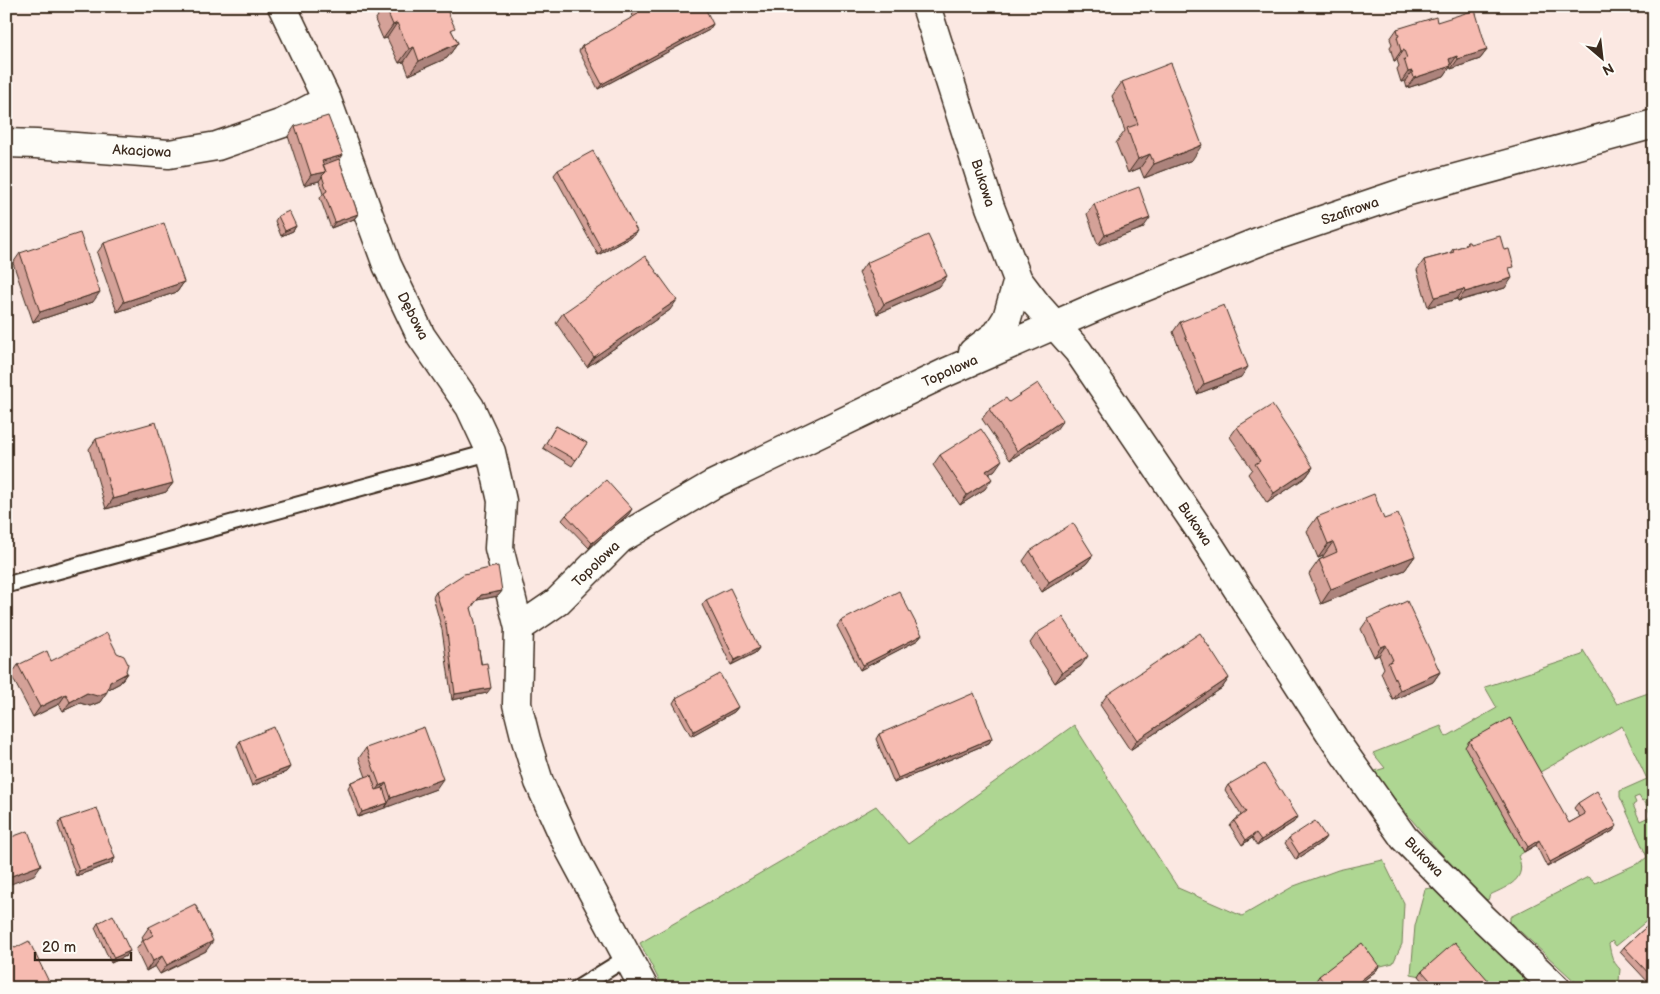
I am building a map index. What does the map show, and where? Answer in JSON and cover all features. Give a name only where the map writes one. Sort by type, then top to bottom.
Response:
[{"type":"street","name":"Dębowa","points":[[282,6],[327,100],[387,265],[421,336],[470,407],[492,452],[502,501],[499,548],[519,628]]},
{"type":"street","name":"Bukowa","points":[[926,6],[990,208],[1018,280],[1078,351],[1194,520],[1336,742],[1404,838],[1556,988]]},
{"type":"street","name":"Akacjowa","points":[[6,143],[169,154],[217,146],[283,123],[327,100]]},
{"type":"street","name":"Szafirowa","points":[[1055,325],[1106,302],[1254,244],[1395,195],[1654,124]]},
{"type":"street","points":[[947,372],[997,334],[1007,318],[1018,280]]},
{"type":"street","name":"Topolowa","points":[[519,628],[557,602],[628,534],[712,485],[947,372],[1055,325]]},
{"type":"street","points":[[519,628],[517,704],[539,782],[570,850],[644,988]]},
{"type":"lane","points":[[6,585],[492,452]]},
{"type":"lane","points":[[578,988],[628,957]]},
{"type":"green space","points":[[1583,650],[1617,704],[1654,691],[1654,915],[1616,946],[1612,941],[1609,944],[1612,958],[1620,969],[1619,982],[1612,988],[1582,988],[1510,922],[1510,917],[1588,877],[1595,883],[1641,862],[1647,857],[1620,797],[1620,791],[1647,779],[1622,726],[1494,798],[1524,852],[1518,856],[1520,871],[1515,881],[1490,895],[1488,900],[1484,899],[1426,837],[1372,772],[1385,768],[1373,753],[1441,726],[1446,737],[1497,708],[1485,687],[1582,655]],"holes":[[[1639,796],[1642,801],[1644,800],[1651,816],[1640,821],[1633,805],[1636,803],[1634,798]]]},
{"type":"green space","points":[[1074,725],[1178,888],[1242,916],[1294,886],[1338,870],[1383,860],[1404,903],[1402,944],[1393,963],[1381,966],[1368,961],[1316,981],[1320,988],[663,988],[640,943],[876,806],[908,844]]},
{"type":"green space","points":[[1425,889],[1437,890],[1521,972],[1526,983],[1525,988],[1482,988],[1411,974],[1415,926]]},
{"type":"building","points":[[385,6],[445,6],[455,28],[451,30],[458,43],[419,61],[414,47],[409,49],[397,23],[393,25]]},
{"type":"building","points":[[643,6],[704,6],[713,24],[602,84],[582,46],[638,14],[636,10]]},
{"type":"building","points":[[1475,10],[1487,50],[1458,59],[1457,56],[1449,59],[1451,66],[1414,78],[1412,71],[1408,72],[1404,59],[1407,58],[1404,50],[1401,51],[1397,29],[1436,17],[1437,22]]},
{"type":"building","points":[[1171,63],[1202,145],[1154,164],[1150,154],[1138,159],[1127,128],[1138,124],[1122,82]]},
{"type":"building","points":[[328,116],[343,155],[322,161],[326,172],[311,175],[295,126]]},
{"type":"building","points":[[593,151],[637,231],[602,250],[558,170]]},
{"type":"building","points":[[339,159],[358,214],[335,222],[324,193],[327,191],[322,176],[326,172],[323,165]]},
{"type":"building","points":[[1139,187],[1150,218],[1105,235],[1094,204]]},
{"type":"building","points":[[289,211],[296,226],[285,231],[278,216]]},
{"type":"building","points":[[164,223],[184,282],[124,302],[104,243]]},
{"type":"building","points":[[80,233],[100,292],[40,312],[20,253]]},
{"type":"building","points":[[928,235],[947,276],[884,304],[866,263]]},
{"type":"building","points":[[1500,236],[1504,250],[1509,249],[1514,267],[1509,268],[1512,278],[1465,292],[1464,289],[1435,297],[1424,260],[1454,252],[1453,249],[1467,245],[1467,242],[1470,244]]},
{"type":"building","points":[[645,256],[677,300],[594,357],[563,313]]},
{"type":"building","points":[[1224,305],[1248,367],[1204,384],[1180,322]]},
{"type":"building","points":[[1038,383],[1063,420],[1017,451],[989,409],[1006,398],[1009,402]]},
{"type":"building","points":[[1272,405],[1313,467],[1274,493],[1255,464],[1260,461],[1237,427]]},
{"type":"building","points":[[156,422],[173,483],[113,499],[96,439]]},
{"type":"building","points":[[556,426],[587,443],[576,460],[546,443]]},
{"type":"building","points":[[981,429],[1002,460],[986,471],[992,479],[967,495],[940,455]]},
{"type":"building","points":[[606,480],[632,509],[592,543],[566,515]]},
{"type":"building","points":[[1374,494],[1384,519],[1398,514],[1415,556],[1331,589],[1319,560],[1337,552],[1333,542],[1328,544],[1317,517]]},
{"type":"building","points":[[1073,523],[1093,555],[1049,582],[1030,551]]},
{"type":"building","points":[[498,566],[502,591],[481,595],[471,608],[481,664],[487,663],[491,688],[455,694],[446,625],[436,592],[464,574]]},
{"type":"building","points":[[730,588],[759,648],[735,660],[706,600]]},
{"type":"building","points":[[899,591],[922,635],[863,665],[841,621]]},
{"type":"building","points":[[1407,601],[1440,672],[1400,690],[1388,663],[1393,660],[1386,645],[1381,647],[1368,619]]},
{"type":"building","points":[[1063,617],[1088,656],[1062,673],[1037,633]]},
{"type":"building","points":[[107,633],[117,653],[124,656],[128,664],[127,673],[110,682],[107,692],[97,696],[87,693],[70,702],[66,694],[40,707],[18,665],[47,651],[51,661]]},
{"type":"building","points":[[1200,633],[1229,678],[1137,740],[1107,695]]},
{"type":"building","points":[[720,674],[738,707],[694,731],[676,698]]},
{"type":"building","points":[[974,693],[992,738],[898,778],[879,734]]},
{"type":"building","points":[[1510,718],[1569,823],[1585,814],[1578,803],[1597,791],[1617,826],[1550,862],[1539,840],[1528,847],[1469,741]]},
{"type":"building","points":[[274,727],[290,767],[256,780],[240,741]]},
{"type":"building","points":[[424,727],[443,779],[391,798],[386,783],[380,786],[366,748]]},
{"type":"building","points":[[1264,764],[1297,817],[1261,840],[1256,833],[1246,840],[1234,821],[1246,812],[1228,785]]},
{"type":"building","points":[[371,775],[376,790],[383,788],[388,803],[362,812],[351,782]]},
{"type":"building","points":[[97,808],[115,858],[79,871],[61,820]]},
{"type":"building","points":[[1315,821],[1326,837],[1299,854],[1289,838]]},
{"type":"building","points":[[28,831],[41,865],[6,878],[6,839]]},
{"type":"building","points":[[195,904],[213,941],[167,965],[162,956],[153,961],[143,941],[153,935],[149,927]]},
{"type":"building","points":[[113,915],[130,951],[114,958],[98,923]]},
{"type":"building","points":[[1654,920],[1654,983],[1651,980],[1653,978],[1624,947]]},
{"type":"building","points":[[29,941],[52,988],[6,988],[6,947],[10,945],[15,948]]},
{"type":"building","points":[[1455,942],[1488,980],[1479,988],[1437,988],[1422,971]]},
{"type":"building","points":[[1362,943],[1379,966],[1351,988],[1328,988],[1319,976]]}]
